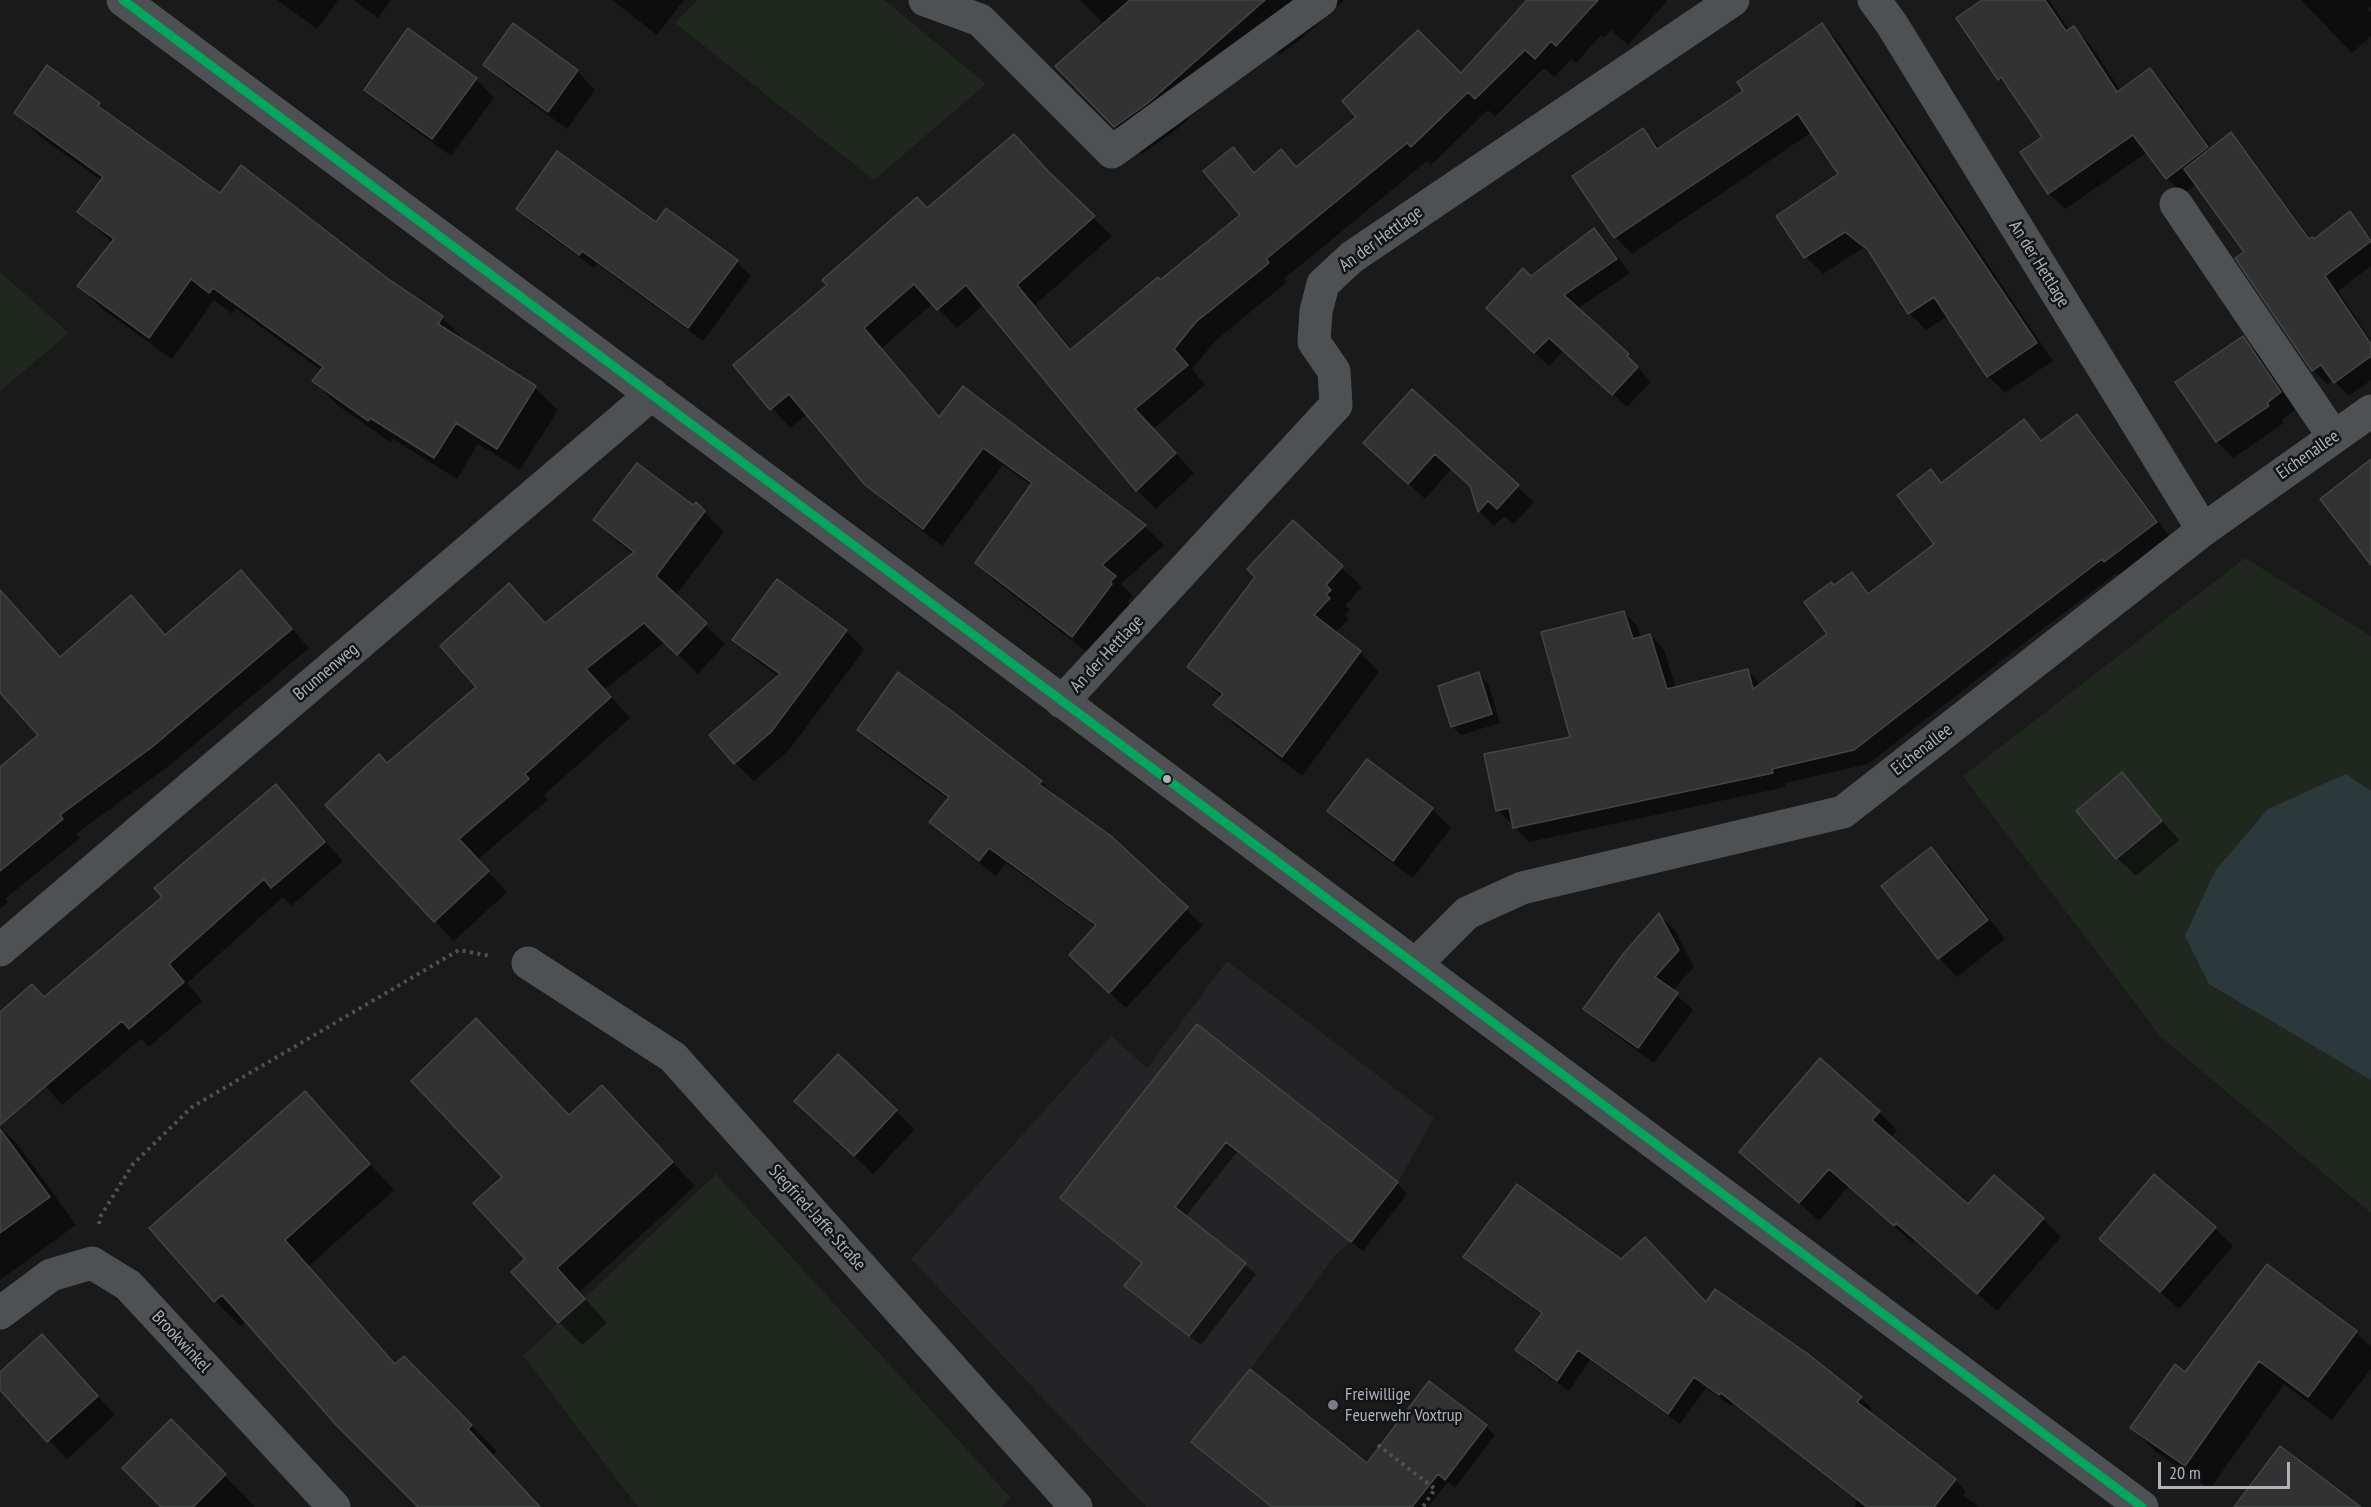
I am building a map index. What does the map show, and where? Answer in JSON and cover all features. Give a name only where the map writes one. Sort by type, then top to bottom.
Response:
[{"type":"street","points":[[123,0],[2142,1507]]},
{"type":"street","points":[[925,0],[980,21],[1112,152],[1321,0]]},
{"type":"street","name":"An der Hettlage","points":[[1062,702],[1336,405],[1334,371],[1314,342],[1316,311],[1323,284],[1362,250],[1733,0]]},
{"type":"street","name":"An der Hettlage","points":[[1874,0],[1897,33],[2203,530]]},
{"type":"street","points":[[2176,204],[2334,437]]},
{"type":"street","name":"Brunnenweg","points":[[0,950],[652,394]]},
{"type":"street","name":"Eichenallee","points":[[1416,964],[1467,913],[1522,888],[1843,812],[2203,530],[2371,411]]},
{"type":"street","name":"Siegfried-Jaffe-Straße","points":[[528,963],[673,1057],[1077,1507]]},
{"type":"street","points":[[0,1313],[51,1275],[92,1263]]},
{"type":"street","name":"Brookwinkel","points":[[92,1263],[128,1285],[334,1507]]},
{"type":"path","points":[[92,1263],[100,1217],[133,1164],[192,1107],[459,950],[528,963]]},
{"type":"path","points":[[1378,1445],[1435,1489],[1423,1507]]},
{"type":"shaded area","points":[[698,0],[884,0],[986,84],[874,180],[675,23]]},
{"type":"shaded area","points":[[0,272],[69,333],[0,391]]},
{"type":"shaded area","points":[[2245,558],[2371,636],[2371,1213],[2160,1036],[1963,776]]},
{"type":"shaded area","points":[[2346,774],[2371,791],[2371,1080],[2209,984],[2185,936],[2215,871],[2268,809]]},
{"type":"shaded area","points":[[1227,961],[1434,1118],[1398,1182],[1351,1242],[1336,1254],[1250,1369],[1191,1442],[1272,1507],[1146,1507],[911,1259],[1111,1036],[1147,1068]]},
{"type":"shaded area","points":[[716,1174],[1011,1498],[1002,1507],[638,1507],[523,1356]]},
{"type":"building","points":[[1130,0],[1265,0],[1148,103],[1114,127],[1055,66]]},
{"type":"building","points":[[1527,0],[1598,0],[1556,46],[1551,41],[1535,59],[1525,50],[1475,99],[1468,92],[1411,147],[1407,143],[1266,259],[1269,263],[1196,322],[1174,349],[1188,365],[1135,409],[1176,453],[1136,491],[966,285],[937,310],[914,284],[864,328],[939,417],[963,386],[1146,525],[1102,565],[1116,576],[1072,637],[975,563],[1032,483],[983,448],[923,529],[865,485],[789,394],[770,410],[733,365],[827,285],[822,280],[917,197],[927,208],[1014,134],[1048,171],[1095,216],[1017,285],[1070,350],[1158,277],[1160,280],[1240,215],[1203,171],[1233,147],[1254,173],[1281,149],[1296,167],[1356,117],[1342,101],[1418,30],[1461,73]]},
{"type":"building","points":[[1982,0],[2045,0],[2066,31],[2074,26],[2117,92],[2150,68],[2208,147],[2166,179],[2133,135],[2048,194],[2020,152],[2042,137],[2001,77],[1998,80],[1956,18]]},
{"type":"building","points":[[513,23],[578,70],[548,112],[483,65]]},
{"type":"building","points":[[1822,23],[2037,343],[1987,377],[1934,297],[1908,314],[1868,250],[1845,232],[1804,258],[1776,216],[1838,174],[1798,114],[1614,238],[1572,176],[1643,128],[1657,149],[1743,91],[1737,82]]},
{"type":"building","points":[[408,28],[477,78],[432,139],[364,90]]},
{"type":"building","points":[[47,65],[100,103],[98,106],[220,193],[241,165],[387,278],[443,316],[438,324],[536,386],[497,449],[456,423],[434,458],[370,418],[368,421],[312,381],[323,367],[213,288],[209,293],[191,279],[149,338],[77,286],[114,239],[77,212],[103,177],[14,113]]},
{"type":"building","points":[[2231,132],[2309,239],[2312,237],[2314,239],[2350,211],[2371,241],[2325,276],[2371,344],[2371,356],[2334,383],[2321,365],[2312,371],[2235,258],[2244,252],[2184,169]]},
{"type":"building","points":[[557,151],[656,222],[666,208],[738,260],[688,328],[582,251],[579,255],[516,209]]},
{"type":"building","points":[[1594,228],[1617,259],[1564,295],[1629,354],[1627,356],[1638,367],[1612,395],[1549,338],[1534,353],[1486,308],[1523,268],[1531,276]]},
{"type":"building","points":[[2243,336],[2281,392],[2267,403],[2269,406],[2216,442],[2175,382]]},
{"type":"building","points":[[1412,389],[1519,485],[1497,509],[1488,501],[1478,512],[1470,486],[1435,454],[1408,484],[1363,443]]},
{"type":"building","points":[[2077,414],[2157,522],[2104,562],[2102,559],[1854,750],[1772,769],[1773,773],[1513,828],[1509,808],[1496,811],[1484,754],[1570,737],[1541,632],[1624,611],[1633,639],[1650,634],[1667,689],[1748,669],[1753,689],[1827,634],[1804,602],[1831,582],[1834,585],[1852,572],[1868,594],[1934,544],[1897,495],[1931,469],[1941,483],[2024,419],[2041,441]]},
{"type":"building","points":[[2371,459],[2371,565],[2320,499]]},
{"type":"building","points":[[637,463],[693,505],[696,502],[705,511],[656,576],[707,623],[677,655],[644,623],[586,669],[611,697],[525,774],[529,779],[459,839],[489,871],[434,922],[325,805],[379,754],[387,763],[476,687],[440,646],[509,583],[545,623],[634,552],[593,520]]},
{"type":"building","points":[[1293,520],[1343,566],[1326,585],[1331,590],[1326,595],[1330,598],[1314,615],[1361,651],[1282,757],[1213,705],[1223,694],[1187,667],[1255,577],[1247,569]]},
{"type":"building","points":[[241,570],[292,629],[152,747],[60,815],[63,819],[0,871],[0,767],[38,735],[0,693],[0,590],[60,657],[131,595],[165,635]]},
{"type":"building","points":[[777,579],[847,630],[771,732],[734,764],[709,735],[780,674],[732,640]]},
{"type":"building","points":[[898,672],[1042,781],[1039,784],[1111,836],[1188,907],[1109,993],[1069,955],[1096,925],[989,848],[979,861],[929,822],[949,797],[857,730]]},
{"type":"building","points":[[1479,672],[1492,714],[1451,727],[1438,686]]},
{"type":"building","points":[[1367,759],[1433,808],[1393,861],[1327,811]]},
{"type":"building","points":[[2122,772],[2162,821],[2116,859],[2076,811]]},
{"type":"building","points":[[276,784],[325,842],[271,888],[264,879],[169,964],[184,982],[129,1029],[122,1021],[0,1125],[0,1012],[32,984],[44,997],[162,897],[154,888]]},
{"type":"building","points":[[1931,847],[1988,920],[1938,959],[1881,886]]},
{"type":"building","points":[[1659,913],[1679,950],[1655,977],[1678,993],[1638,1048],[1583,1009],[1623,954]]},
{"type":"building","points":[[476,1018],[569,1115],[602,1085],[673,1162],[557,1268],[585,1299],[558,1323],[511,1272],[525,1259],[473,1203],[502,1177],[411,1081]]},
{"type":"building","points":[[1197,1024],[1398,1182],[1351,1242],[1226,1142],[1175,1207],[1246,1263],[1189,1336],[1124,1286],[1142,1263],[1060,1198]]},
{"type":"building","points":[[838,1054],[897,1110],[854,1156],[794,1101]]},
{"type":"building","points":[[1820,1058],[1880,1111],[1872,1120],[1968,1204],[1994,1175],[2044,1218],[1977,1294],[1896,1223],[1894,1226],[1829,1169],[1799,1203],[1739,1152]]},
{"type":"building","points":[[305,1091],[370,1164],[285,1240],[395,1364],[404,1356],[472,1425],[468,1429],[540,1507],[418,1507],[336,1425],[222,1295],[214,1302],[149,1228]]},
{"type":"building","points":[[0,1129],[50,1197],[0,1233]]},
{"type":"building","points":[[2154,1174],[2216,1227],[2160,1292],[2099,1239]]},
{"type":"building","points":[[1517,1184],[1621,1259],[1645,1237],[1706,1302],[1715,1289],[1808,1354],[1862,1397],[1857,1402],[1956,1479],[1934,1507],[1867,1507],[1721,1393],[1719,1395],[1694,1377],[1668,1414],[1578,1350],[1557,1381],[1515,1350],[1542,1313],[1463,1257]]},
{"type":"building","points":[[2267,1264],[2357,1331],[2308,1397],[2259,1361],[2185,1466],[2130,1428],[2175,1364],[2185,1372]]},
{"type":"building","points":[[42,1334],[98,1396],[47,1442],[0,1390],[0,1372]]},
{"type":"building","points":[[1250,1369],[1367,1463],[1429,1381],[1487,1425],[1445,1480],[1438,1474],[1412,1507],[1272,1507],[1191,1442]]},
{"type":"building","points":[[171,1419],[226,1474],[193,1507],[161,1507],[122,1468]]},
{"type":"building","points":[[2280,1446],[2361,1507],[2234,1507]]},
{"type":"transit line","points":[[123,0],[2142,1507]]},
{"type":"place","name":"Freiwillige Feuerwehr Voxtrup","points":[[1333,1405]]}]
